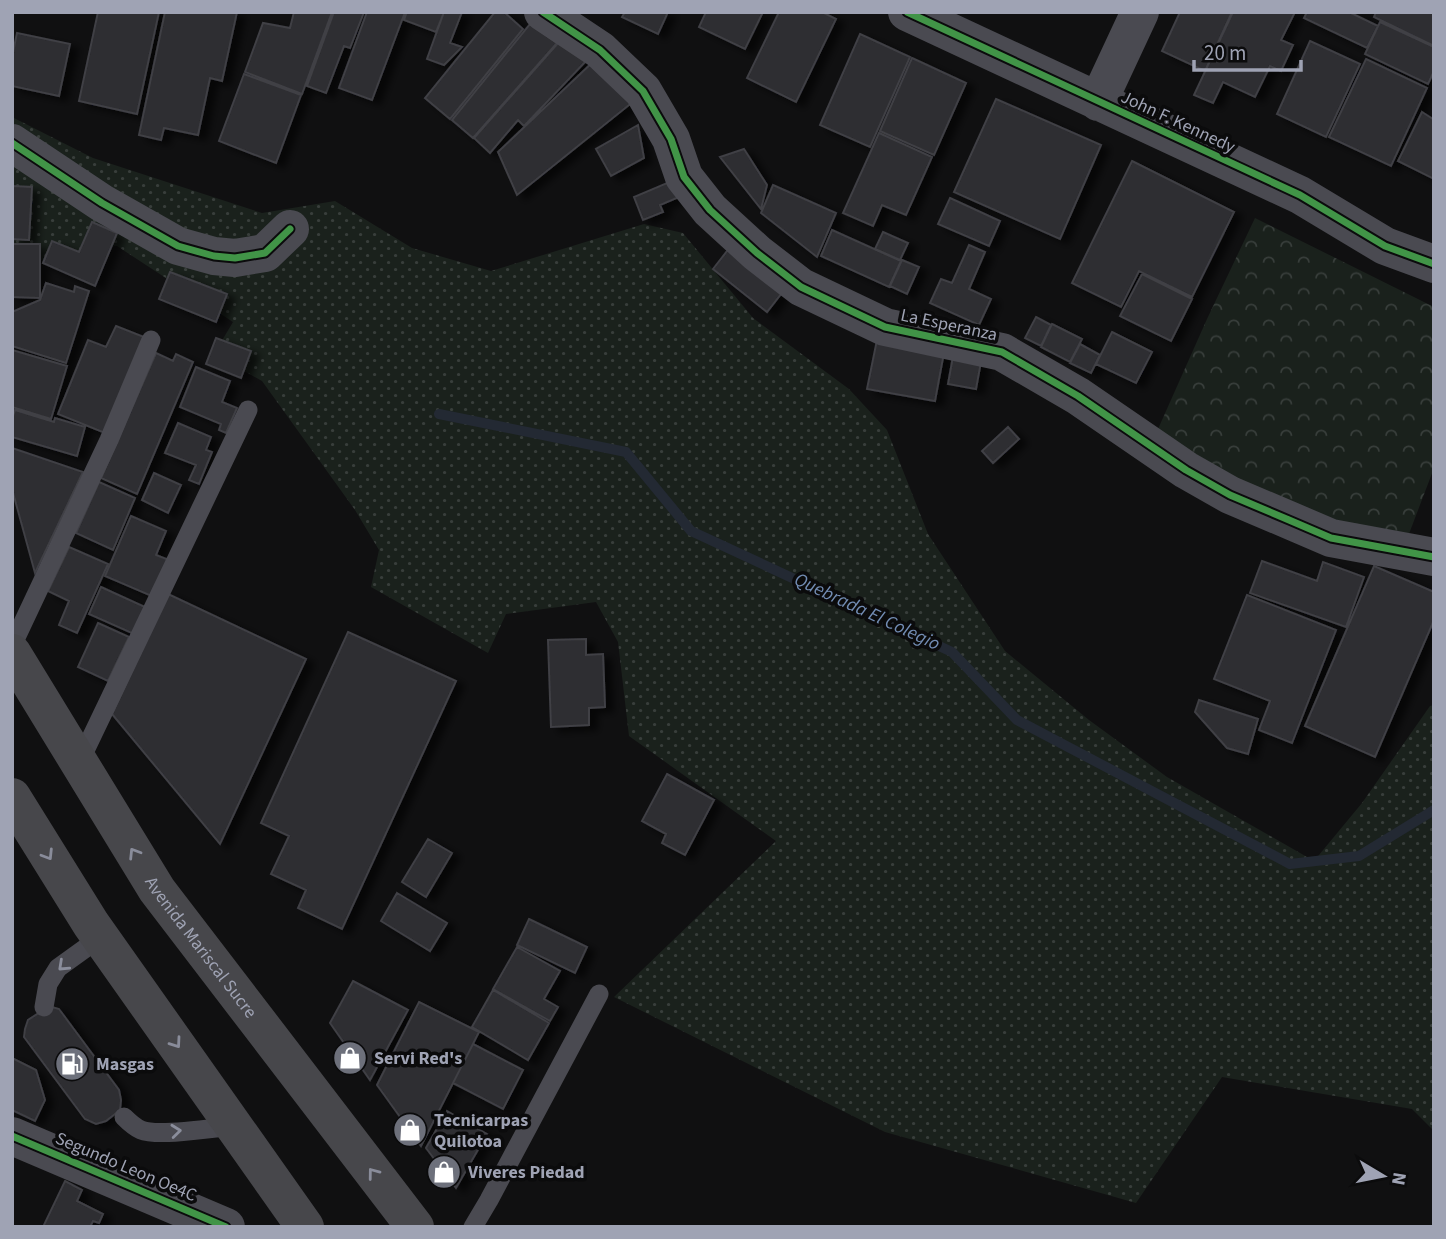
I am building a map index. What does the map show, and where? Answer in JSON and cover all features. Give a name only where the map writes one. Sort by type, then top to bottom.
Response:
[{"type":"main road","name":"Avenida Mariscal Sucre","points":[[12,653],[157,890],[415,1227]]},
{"type":"main road","points":[[12,797],[100,937],[306,1227]]},
{"type":"street","name":"La Esperanza","points":[[543,12],[600,50],[643,91],[671,139],[684,177],[710,209],[757,253],[801,287],[885,327],[1002,352],[1077,396],[1186,470],[1230,495],[1331,538],[1434,557]]},
{"type":"street","name":"John F. Kennedy","points":[[907,12],[1300,195],[1385,246],[1434,264]]},
{"type":"street","points":[[1098,102],[1140,12]]},
{"type":"street","points":[[12,143],[102,203],[178,246],[214,256],[235,258],[265,253],[290,229]]},
{"type":"street","name":"Segundo Leon Oe4C","points":[[12,1136],[226,1227]]},
{"type":"lane","points":[[12,646],[109,440],[151,340]]},
{"type":"lane","points":[[79,763],[248,410]]},
{"type":"lane","points":[[44,1007],[48,984],[58,968],[100,937]]},
{"type":"lane","points":[[473,1227],[599,994]]},
{"type":"lane","points":[[124,1116],[133,1126],[143,1131],[159,1133],[234,1126]]},
{"type":"green space","points":[[12,117],[93,158],[262,213],[335,201],[412,248],[491,271],[644,224],[683,233],[753,318],[849,389],[887,430],[928,534],[1005,651],[1089,720],[1167,777],[1314,861],[1362,803],[1430,706],[1434,705],[1434,1131],[1412,1109],[1222,1077],[1136,1203],[885,1132],[614,997],[776,841],[629,736],[618,642],[596,602],[506,614],[488,653],[371,587],[379,550],[355,510],[262,381],[214,354],[233,322],[117,246],[82,248],[65,269],[31,256],[12,254]]},
{"type":"green space","points":[[1255,218],[1434,307],[1434,468],[1404,547],[1314,518],[1154,438]]},
{"type":"building","points":[[98,12],[159,12],[137,114],[79,101]]},
{"type":"building","points":[[165,12],[237,12],[222,81],[210,78],[198,135],[164,128],[161,140],[139,135]]},
{"type":"building","points":[[294,12],[332,12],[302,94],[245,72],[263,23],[290,28]]},
{"type":"building","points":[[334,12],[364,12],[350,48],[344,46],[326,93],[307,86]]},
{"type":"building","points":[[367,12],[405,12],[372,100],[339,88]]},
{"type":"building","points":[[407,12],[444,12],[436,32],[404,20]]},
{"type":"building","points":[[444,12],[462,12],[450,43],[462,47],[444,65],[427,59]]},
{"type":"building","points":[[495,12],[504,12],[523,29],[450,119],[425,98]]},
{"type":"building","points":[[625,12],[668,12],[658,34],[622,17]]},
{"type":"building","points":[[706,12],[763,12],[745,49],[699,27]]},
{"type":"building","points":[[779,12],[822,12],[836,19],[796,102],[747,78]]},
{"type":"building","points":[[1180,12],[1232,12],[1205,71],[1162,51]]},
{"type":"building","points":[[1233,12],[1295,12],[1281,40],[1293,45],[1281,71],[1270,66],[1255,97],[1223,82],[1213,103],[1194,95]]},
{"type":"building","points":[[1307,12],[1349,12],[1378,26],[1367,48],[1304,18]]},
{"type":"building","points":[[1376,12],[1434,12],[1434,46],[1374,17]]},
{"type":"building","points":[[1380,22],[1434,47],[1434,71],[1428,84],[1365,54]]},
{"type":"building","points":[[530,24],[557,43],[473,138],[452,120]]},
{"type":"building","points":[[17,33],[70,44],[59,96],[12,86],[12,57]]},
{"type":"building","points":[[860,34],[910,57],[870,147],[820,125]]},
{"type":"building","points":[[1310,41],[1360,64],[1326,137],[1277,114]]},
{"type":"building","points":[[559,42],[588,59],[524,126],[518,120],[490,153],[474,138]]},
{"type":"building","points":[[912,58],[966,83],[934,155],[880,131]]},
{"type":"building","points":[[1366,59],[1427,88],[1391,166],[1329,137]]},
{"type":"building","points":[[595,60],[634,101],[517,195],[498,152]]},
{"type":"building","points":[[244,74],[301,95],[276,163],[219,141]]},
{"type":"building","points":[[996,99],[1101,145],[1060,239],[954,192]]},
{"type":"building","points":[[1422,112],[1433,119],[1434,117],[1434,179],[1398,161]]},
{"type":"building","points":[[638,125],[644,158],[611,176],[596,149]]},
{"type":"building","points":[[879,133],[932,157],[906,215],[882,205],[873,226],[843,213]]},
{"type":"building","points":[[744,149],[767,185],[761,209],[720,157]]},
{"type":"building","points":[[1132,161],[1234,212],[1192,297],[1139,271],[1121,307],[1072,283]]},
{"type":"building","points":[[679,178],[686,194],[660,205],[663,212],[643,220],[634,197]]},
{"type":"building","points":[[773,185],[836,213],[817,257],[761,213]]},
{"type":"building","points":[[12,186],[32,187],[29,240],[12,239]]},
{"type":"building","points":[[950,198],[1000,221],[989,246],[938,224]]},
{"type":"building","points":[[92,222],[117,233],[95,286],[43,263],[52,241],[79,252]]},
{"type":"building","points":[[832,230],[901,261],[889,287],[821,256]]},
{"type":"building","points":[[883,232],[908,243],[900,260],[875,249]]},
{"type":"building","points":[[12,244],[40,244],[40,298],[12,297]]},
{"type":"building","points":[[969,245],[985,252],[969,289],[991,299],[979,325],[930,303],[941,279],[952,283]]},
{"type":"building","points":[[731,246],[785,289],[767,312],[713,269]]},
{"type":"building","points":[[902,260],[919,267],[907,294],[890,286]]},
{"type":"building","points":[[170,272],[227,294],[216,322],[159,299]]},
{"type":"building","points":[[1142,274],[1192,299],[1171,341],[1120,316]]},
{"type":"building","points":[[46,283],[74,292],[75,286],[89,291],[66,363],[12,346],[12,312],[40,300]]},
{"type":"building","points":[[1036,317],[1051,325],[1041,346],[1025,338]]},
{"type":"building","points":[[1052,324],[1082,339],[1070,362],[1041,347]]},
{"type":"building","points":[[116,326],[144,337],[105,433],[58,414],[88,340],[106,347]]},
{"type":"building","points":[[1112,332],[1152,352],[1136,383],[1096,364]]},
{"type":"building","points":[[878,335],[945,347],[935,401],[867,389]]},
{"type":"building","points":[[216,338],[251,351],[241,378],[206,364]]},
{"type":"building","points":[[1080,344],[1100,355],[1091,373],[1070,363]]},
{"type":"building","points":[[12,350],[67,366],[51,419],[12,407]]},
{"type":"building","points":[[954,351],[982,356],[976,389],[948,384]]},
{"type":"building","points":[[156,353],[173,361],[176,354],[193,362],[137,494],[101,478]]},
{"type":"building","points":[[196,367],[230,381],[222,402],[237,408],[226,433],[219,430],[221,424],[180,407]]},
{"type":"building","points":[[15,410],[54,422],[55,418],[85,427],[77,456],[12,437]]},
{"type":"building","points":[[178,423],[211,437],[206,450],[212,452],[199,484],[189,480],[196,465],[165,453]]},
{"type":"building","points":[[1008,427],[1019,439],[993,463],[982,451]]},
{"type":"building","points":[[12,448],[83,472],[35,573],[12,489]]},
{"type":"building","points":[[154,473],[181,485],[168,513],[142,500]]},
{"type":"building","points":[[99,482],[135,498],[113,550],[76,533]]},
{"type":"building","points":[[131,516],[166,531],[156,555],[169,560],[154,597],[105,576]]},
{"type":"building","points":[[69,547],[108,564],[77,633],[59,625],[69,601],[48,591]]},
{"type":"building","points":[[1262,561],[1317,581],[1323,562],[1364,577],[1346,627],[1250,593]]},
{"type":"building","points":[[1374,566],[1434,592],[1434,620],[1375,757],[1305,726]]},
{"type":"building","points":[[101,587],[145,607],[134,634],[89,614]]},
{"type":"building","points":[[168,594],[306,659],[220,844],[112,714]]},
{"type":"building","points":[[1247,595],[1336,630],[1292,743],[1259,730],[1270,701],[1214,679]]},
{"type":"building","points":[[98,623],[129,637],[108,681],[78,667]]},
{"type":"building","points":[[348,632],[456,681],[342,929],[298,908],[306,890],[271,874],[289,836],[261,823]]},
{"type":"building","points":[[586,639],[586,655],[603,654],[605,707],[589,708],[589,725],[551,727],[548,640]]},
{"type":"building","points":[[1199,700],[1258,719],[1248,754],[1227,748],[1195,712]]},
{"type":"building","points":[[667,774],[714,800],[685,855],[662,843],[666,834],[642,821]]},
{"type":"building","points":[[428,839],[452,853],[426,897],[402,882]]},
{"type":"building","points":[[397,893],[447,923],[430,951],[381,921]]},
{"type":"building","points":[[529,919],[587,947],[575,973],[517,945]]},
{"type":"building","points":[[517,947],[560,971],[544,999],[558,1007],[550,1021],[493,989]]},
{"type":"building","points":[[353,981],[408,1010],[370,1080],[330,1023]]},
{"type":"building","points":[[493,990],[549,1023],[528,1060],[472,1027]]},
{"type":"building","points":[[419,1002],[479,1032],[421,1146],[377,1085]]},
{"type":"building","name":"Masgas","points":[[52,1007],[59,1009],[119,1090],[120,1110],[106,1121],[96,1124],[85,1119],[24,1037],[28,1020]]},
{"type":"building","points":[[473,1044],[523,1070],[503,1109],[453,1083]]},
{"type":"building","points":[[12,1058],[36,1070],[45,1100],[35,1121],[12,1110]]},
{"type":"building","points":[[447,1111],[487,1134],[456,1188],[426,1148]]},
{"type":"building","points":[[65,1181],[82,1190],[77,1201],[103,1214],[99,1223],[93,1221],[90,1227],[43,1227]]},
{"type":"waterway","name":"Quebrada El Colegio","points":[[439,414],[626,452],[691,531],[952,652],[1017,720],[1290,864],[1359,856],[1434,810]]},
{"type":"cycle path","points":[[543,12],[600,50],[643,91],[671,139],[684,177],[710,210],[757,253],[801,287],[885,327],[1002,352],[1078,396],[1186,470],[1230,495],[1331,538],[1434,557]]},
{"type":"cycle path","points":[[907,12],[1300,195],[1385,246],[1434,264]]},
{"type":"cycle path","points":[[12,143],[102,203],[178,246],[214,256],[235,258],[265,253],[290,229]]},
{"type":"cycle path","points":[[12,1136],[226,1227]]},
{"type":"place","name":"Servi Red's","points":[[350,1058]]},
{"type":"place","name":"Masgas","points":[[72,1064]]},
{"type":"place","name":"Tecnicarpas Quilotoa","points":[[410,1130]]},
{"type":"place","name":"Viveres Piedad","points":[[444,1172]]}]
